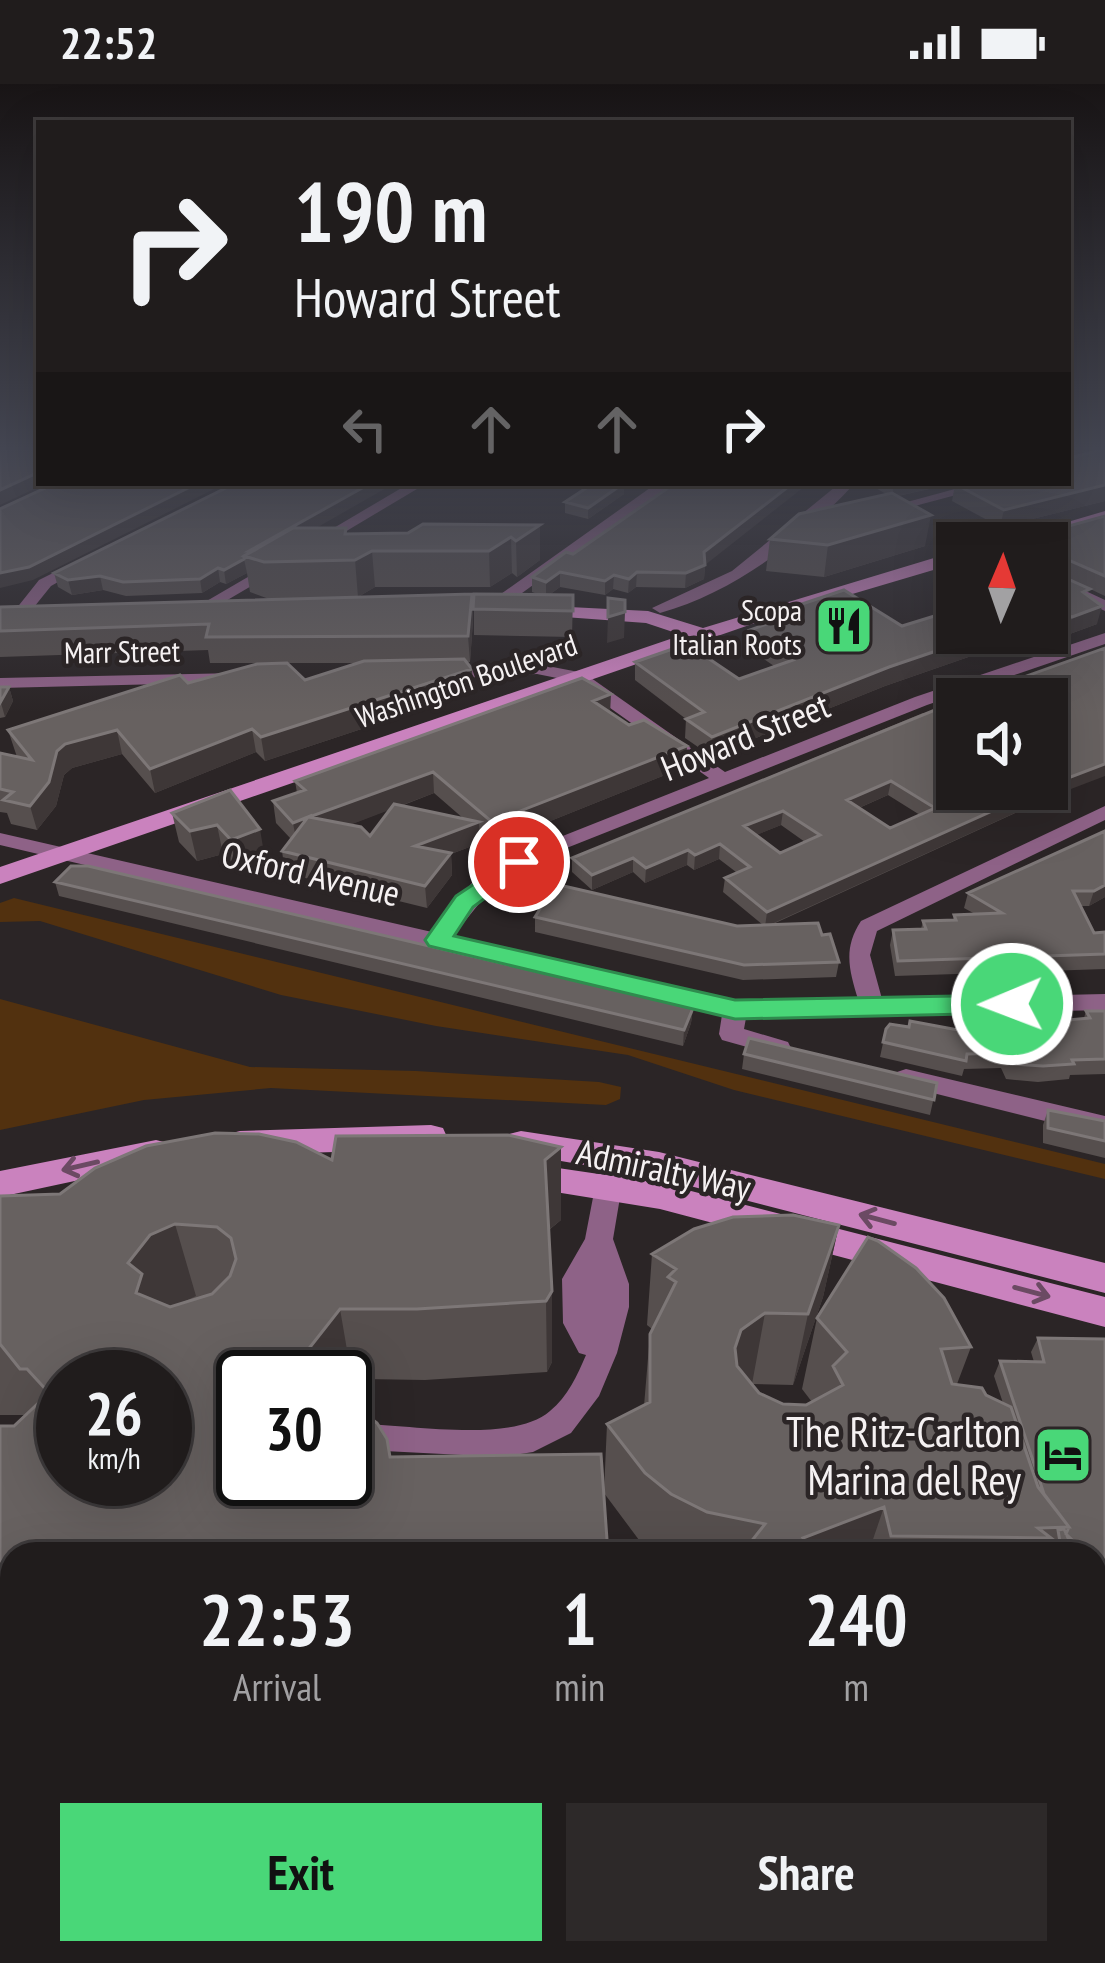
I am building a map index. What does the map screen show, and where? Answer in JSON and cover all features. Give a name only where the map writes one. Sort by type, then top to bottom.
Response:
[{"type":"street","points":[[193,609],[323,537]]},
{"type":"street","points":[[503,604],[594,537]]},
{"type":"street","points":[[660,608],[696,599],[787,537]]},
{"type":"street","points":[[21,614],[45,583],[105,553]]},
{"type":"street","name":"Washington Boulevard","points":[[0,876],[702,634],[936,562]]},
{"type":"street","points":[[1068,588],[1105,606]]},
{"type":"street","points":[[474,604],[585,601],[660,608],[726,627]]},
{"type":"street","points":[[503,604],[648,617],[702,634]]},
{"type":"street","points":[[193,609],[249,608]]},
{"type":"street","name":"Howard Street","points":[[438,940],[464,902],[519,862],[921,700],[1105,638]]},
{"type":"street","points":[[417,674],[538,669],[578,677],[724,780]]},
{"type":"street","points":[[461,673],[480,676],[514,698]]},
{"type":"street","name":"Marr Street","points":[[0,683],[267,678]]},
{"type":"street","points":[[111,700],[164,679]]},
{"type":"street","points":[[873,1008],[857,953],[859,937],[868,926],[1105,812]]},
{"type":"street","name":"Oxford Avenue","points":[[0,839],[735,1010],[1105,1002]]},
{"type":"street","points":[[735,1010],[730,1028],[736,1037],[805,1054]]},
{"type":"street","points":[[874,1070],[1105,1126]]},
{"type":"street","name":"Admiralty Way","points":[[0,1184],[94,1162],[284,1138],[475,1150],[781,1194],[1105,1278]]},
{"type":"street","points":[[269,1176],[440,1170]]},
{"type":"street","points":[[593,1381],[589,1341],[597,1324],[595,1281],[586,1268],[598,1239],[610,1171]]},
{"type":"street","name":"Admiralty Way","points":[[610,1171],[716,1209],[1105,1312]]},
{"type":"street","points":[[0,1217],[119,1194]]},
{"type":"street","points":[[372,1437],[500,1444],[544,1436],[572,1416],[593,1381],[617,1303],[617,1280],[598,1239]]},
{"type":"shaded area","points":[[14,898],[1105,1164],[1105,1179],[734,1090],[628,1055],[436,1026],[281,995],[40,921],[0,922],[0,903]]},
{"type":"shaded area","points":[[0,999],[250,1067],[599,1082],[621,1087],[620,1099],[606,1105],[271,1088],[144,1100],[0,1130]]},
{"type":"building","points":[[0,537],[90,537],[29,567],[0,573]]},
{"type":"building","points":[[127,537],[275,537],[244,559],[200,579],[123,582],[100,576],[68,580],[54,573]]},
{"type":"building","points":[[278,537],[522,537],[516,541],[511,537],[489,551],[372,551],[355,560],[264,562],[244,556]]},
{"type":"building","points":[[598,537],[724,537],[704,552],[705,565],[686,573],[637,572],[629,579],[614,575],[605,581],[560,572],[546,582],[532,577],[566,552],[573,554]]},
{"type":"building","points":[[773,537],[857,537],[828,545]]},
{"type":"building","points":[[1068,537],[1105,537],[1105,576],[1068,560]]},
{"type":"building","points":[[1068,579],[1090,589],[1083,592],[1102,606],[1068,615]]},
{"type":"building","points":[[844,590],[902,626],[936,615],[936,651],[712,737],[686,719],[704,712],[635,662],[687,644],[739,679],[793,660],[750,630],[789,616],[781,611]]},
{"type":"building","points":[[472,594],[468,636],[206,637],[209,624],[0,631],[0,607]]},
{"type":"building","points":[[474,594],[573,595],[573,611],[473,609]]},
{"type":"building","points":[[608,598],[625,600],[625,612],[608,617]]},
{"type":"building","points":[[1105,648],[1105,764],[1068,778],[1068,678],[1021,678]]},
{"type":"building","points":[[464,659],[472,669],[261,737],[252,729],[150,769],[117,730],[65,744],[57,751],[49,782],[30,806],[3,800],[13,792],[0,789],[0,753],[32,760],[8,730],[180,675],[188,683],[257,664],[287,663],[305,680],[364,661]]},
{"type":"building","points":[[582,678],[611,694],[593,701],[629,725],[644,720],[687,746],[492,822],[433,772],[309,817],[361,827],[370,836],[394,804],[479,822],[415,846],[451,853],[425,886],[282,851],[308,817],[293,823],[273,801],[305,790],[295,781]]},
{"type":"building","points":[[936,710],[936,810],[994,810],[767,912],[725,878],[750,867],[720,844],[695,855],[688,850],[646,868],[633,858],[592,875],[572,858]],"holes":[[[891,781],[935,808],[890,828],[847,800]],[[783,811],[820,835],[780,853],[744,826]]]},
{"type":"building","points":[[230,790],[260,829],[231,840],[217,825],[190,831],[172,813]]},
{"type":"building","points":[[1105,831],[1105,885],[1094,891],[1073,891],[1094,933],[1105,932],[1105,954],[898,961],[893,930],[926,929],[923,921],[956,920],[954,915],[1002,913],[968,893]]},
{"type":"building","points":[[71,866],[88,866],[693,1008],[684,1030],[55,882]]},
{"type":"building","points":[[555,884],[737,926],[818,923],[822,935],[830,934],[839,962],[744,965],[535,917]]},
{"type":"building","points":[[1086,1011],[1105,1011],[1105,1059],[1043,1066],[1011,1064],[1006,1053],[967,1054],[966,1061],[883,1042],[890,1024],[909,1027],[910,1021],[969,1032],[966,1024],[1090,1018]]},
{"type":"building","points":[[749,1038],[937,1083],[934,1100],[744,1054]]},
{"type":"building","points":[[1048,1110],[1105,1121],[1105,1141],[1048,1128]]},
{"type":"building","points":[[215,1133],[259,1134],[296,1142],[332,1160],[336,1136],[508,1135],[561,1147],[545,1160],[552,1291],[546,1301],[340,1309],[308,1350],[216,1350],[216,1506],[372,1506],[372,1419],[387,1439],[390,1457],[601,1454],[607,1542],[0,1542],[0,1426],[14,1426],[36,1405],[36,1506],[192,1506],[192,1350],[36,1350],[36,1379],[27,1369],[20,1369],[0,1344],[0,1196],[60,1194],[95,1168],[146,1146]],"holes":[[[175,1224],[217,1227],[231,1238],[236,1259],[230,1276],[212,1294],[170,1307],[136,1293],[142,1274],[128,1263],[150,1235]]]},
{"type":"building","points":[[793,1215],[839,1225],[808,1314],[765,1313],[741,1330],[735,1348],[737,1366],[759,1393],[783,1404],[806,1405],[843,1385],[833,1366],[847,1352],[817,1318],[868,1237],[878,1241],[916,1268],[944,1298],[971,1347],[941,1349],[952,1384],[982,1388],[986,1395],[1011,1407],[1038,1487],[1069,1527],[1038,1528],[1051,1538],[891,1536],[884,1507],[803,1538],[806,1542],[751,1542],[765,1524],[707,1512],[671,1494],[645,1473],[607,1424],[650,1402],[650,1334],[676,1282],[668,1277],[676,1269],[652,1254],[694,1229],[733,1217]]},
{"type":"building","name":"The Ritz-Carlton Marina del Rey","points":[[1038,1338],[1105,1339],[1105,1542],[1074,1542],[1066,1534],[1069,1527],[1044,1494],[1000,1361],[1044,1362]]},
{"type":"building","points":[[1064,1529],[1070,1542],[1060,1542],[1058,1530]]},
{"type":"place","name":"Scopa Italian Roots","points":[[844,626]]},
{"type":"place","name":"The Ritz-Carlton Marina del Rey","points":[[1063,1455]]},
{"type":"route","points":[[519,862],[464,902],[438,940],[735,1010],[1012,1004]]}]
